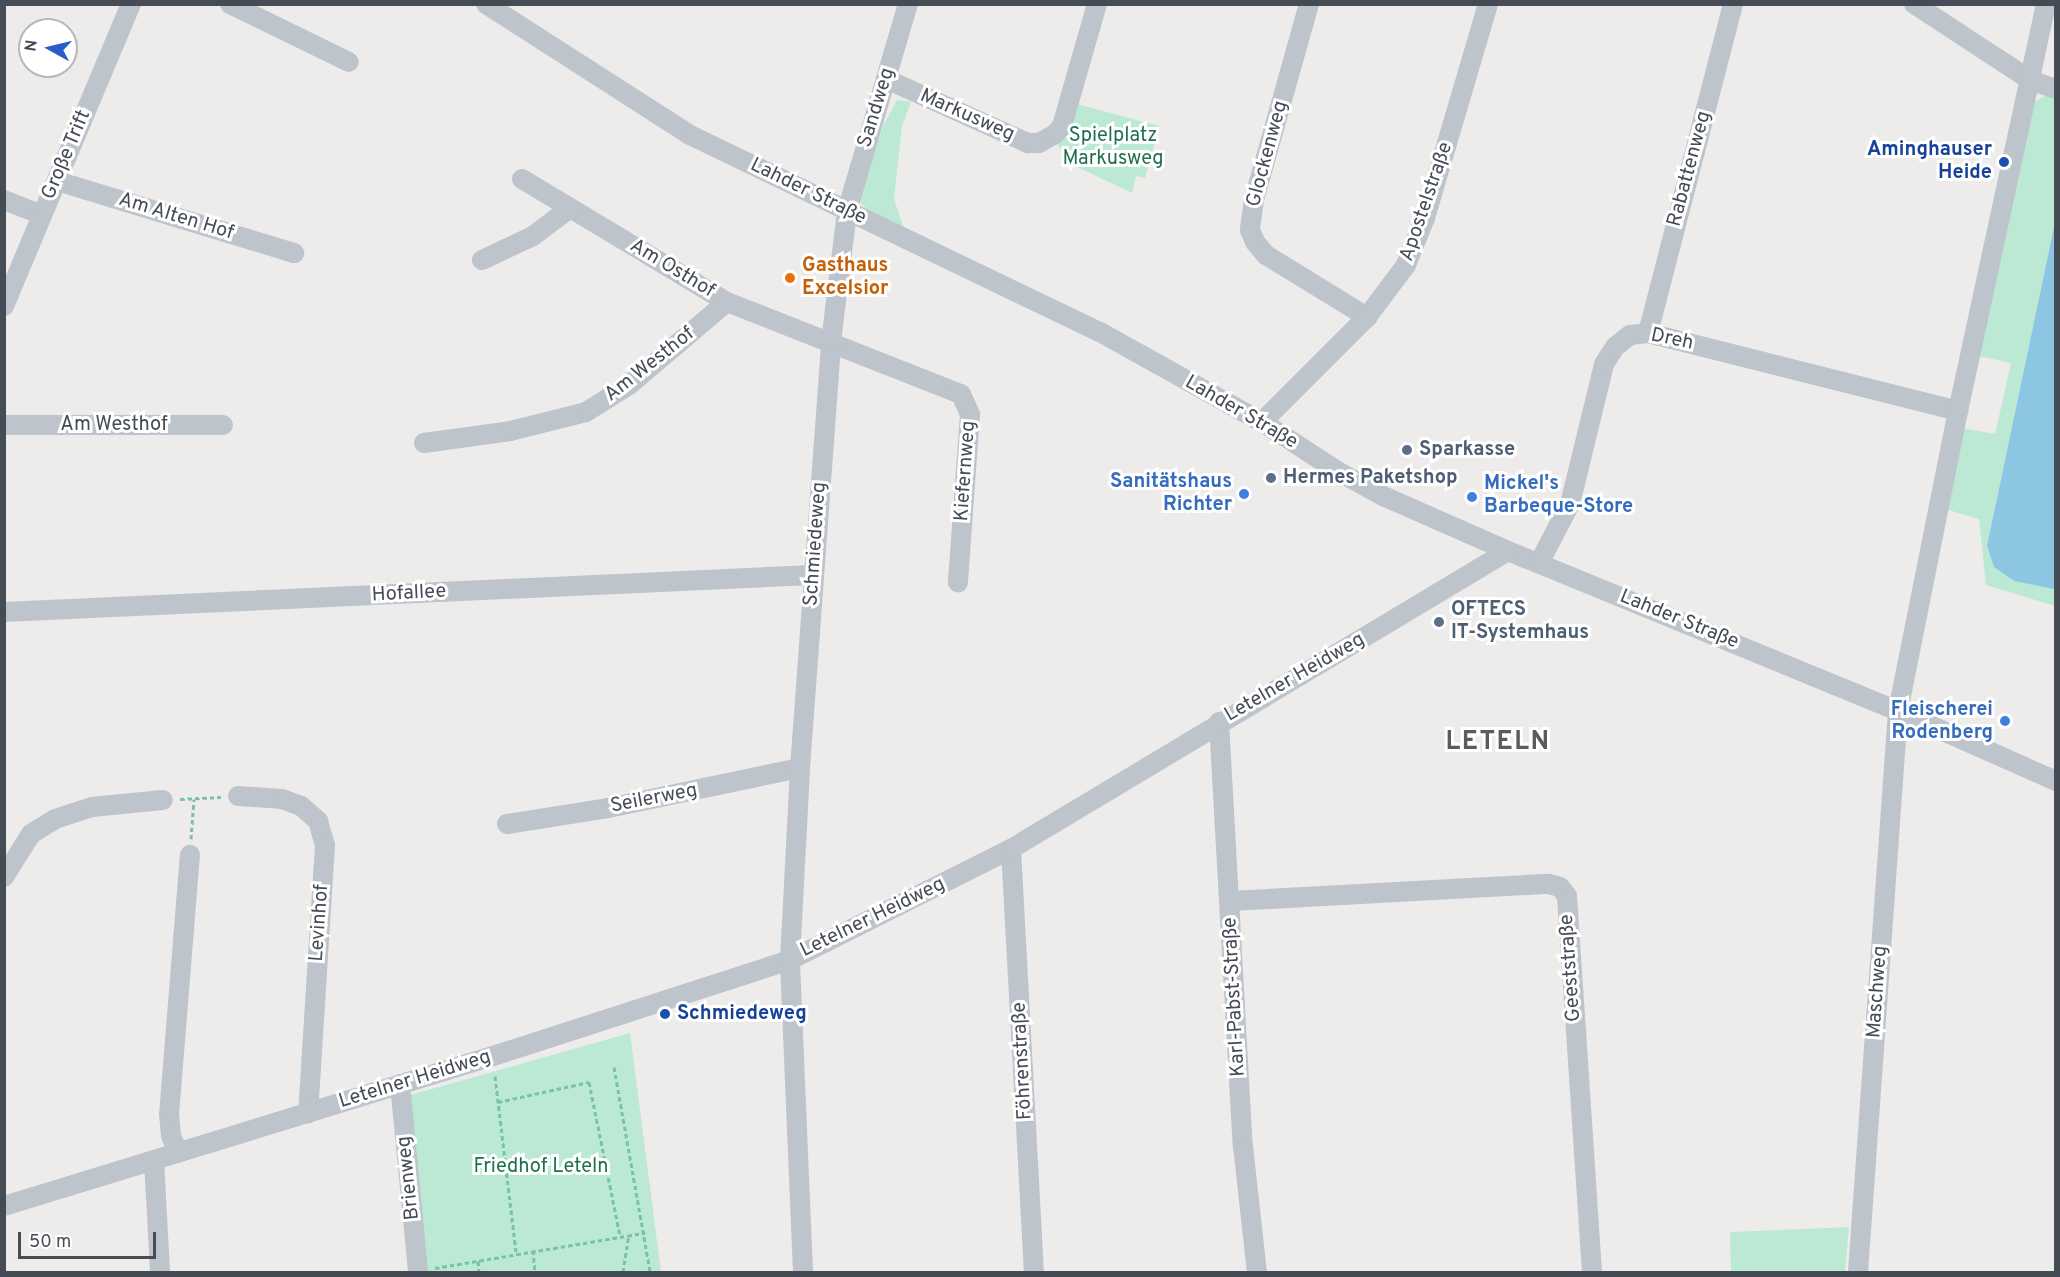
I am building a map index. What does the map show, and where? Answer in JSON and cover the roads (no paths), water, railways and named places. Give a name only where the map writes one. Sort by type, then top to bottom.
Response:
[{"type":"street","name":"Große Trift","points":[[4,306],[131,4]]},
{"type":"street","points":[[230,4],[349,62]]},
{"type":"street","name":"Lahder Straße","points":[[486,4],[690,135],[1100,332],[1262,422],[1339,472],[1383,496],[1508,551],[1898,711],[2055,781]]},
{"type":"street","name":"Sandweg","points":[[847,211],[908,4]]},
{"type":"street","name":"Markusweg","points":[[886,79],[1028,143],[1039,143],[1055,134],[1062,126],[1097,4]]},
{"type":"street","name":"Glockenweg","points":[[1309,4],[1254,200],[1250,230],[1255,242],[1266,255],[1366,317]]},
{"type":"street","name":"Apostelstraße","points":[[1262,422],[1366,317],[1406,265],[1417,242],[1488,4]]},
{"type":"street","name":"Rabattenweg","points":[[1648,333],[1733,4]]},
{"type":"street","points":[[1914,4],[2030,80],[2055,89]]},
{"type":"street","points":[[1898,711],[1958,411],[2046,4]]},
{"type":"street","name":"Am Osthof","points":[[522,179],[728,302],[831,342]]},
{"type":"street","name":"Am Alten Hof","points":[[57,181],[294,253]]},
{"type":"street","points":[[4,200],[42,214]]},
{"type":"street","points":[[482,260],[533,236],[570,208]]},
{"type":"street","name":"Schmiedeweg","points":[[803,1272],[790,960],[813,575],[831,342],[847,211]]},
{"type":"street","name":"Am Westhof","points":[[424,443],[510,431],[586,412],[629,386],[728,302]]},
{"type":"street","name":"Dreh","points":[[1539,563],[1570,504],[1604,364],[1615,347],[1630,335],[1648,333],[1958,411]]},
{"type":"street","name":"Kiefernweg","points":[[831,342],[950,387],[961,394],[966,402],[970,414],[958,584]]},
{"type":"street","name":"Am Westhof","points":[[4,425],[224,425]]},
{"type":"street","name":"Letelner Heidweg","points":[[4,1206],[494,1056],[790,960],[1011,849],[1508,551]]},
{"type":"street","name":"Hofallee","points":[[4,612],[813,575]]},
{"type":"street","name":"Maschweg","points":[[1858,1272],[1898,711]]},
{"type":"street","name":"Karl-Pabst-Straße","points":[[1220,722],[1243,1146],[1257,1272]]},
{"type":"street","name":"Seilerweg","points":[[507,824],[608,808],[800,768]]},
{"type":"street","name":"Levinhof","points":[[238,796],[282,799],[301,806],[318,821],[326,845],[308,1113]]},
{"type":"street","points":[[4,877],[31,834],[55,819],[92,807],[163,800]]},
{"type":"street","name":"Föhrenstraße","points":[[1011,849],[1034,1272]]},
{"type":"street","points":[[178,1153],[171,1136],[170,1104],[190,855]]},
{"type":"street","name":"Geeststraße","points":[[1231,901],[1549,884],[1560,887],[1567,896],[1592,1272]]},
{"type":"street","name":"Brienweg","points":[[400,1084],[418,1272]]},
{"type":"street","points":[[154,1160],[160,1272]]},
{"type":"water","points":[[2055,222],[2056,588],[2054,589],[2014,581],[1994,567],[1987,546]]},
{"type":"place","name":"Aminghauser Heide","points":[[2004,162]]},
{"type":"place","name":"Gasthaus Excelsior","points":[[790,278]]},
{"type":"place","name":"Sparkasse","points":[[1407,450]]},
{"type":"place","name":"Hermes Paketshop","points":[[1271,478]]},
{"type":"place","name":"Sanitätshaus Richter","points":[[1244,494]]},
{"type":"place","name":"Mickel's Barbeque-Store","points":[[1472,497]]},
{"type":"place","name":"OFTECS IT-Systemhaus","points":[[1439,622]]},
{"type":"place","name":"Fleischerei Rodenberg","points":[[2005,721]]},
{"type":"place","name":"Schmiedeweg","points":[[665,1014]]},
{"type":"district","name":"LETELN","points":[[1498,743]]},
{"type":"park label","name":"Spielplatz Markusweg","points":[[1113,148]]},
{"type":"park label","name":"Friedhof Leteln","points":[[541,1167]]}]
